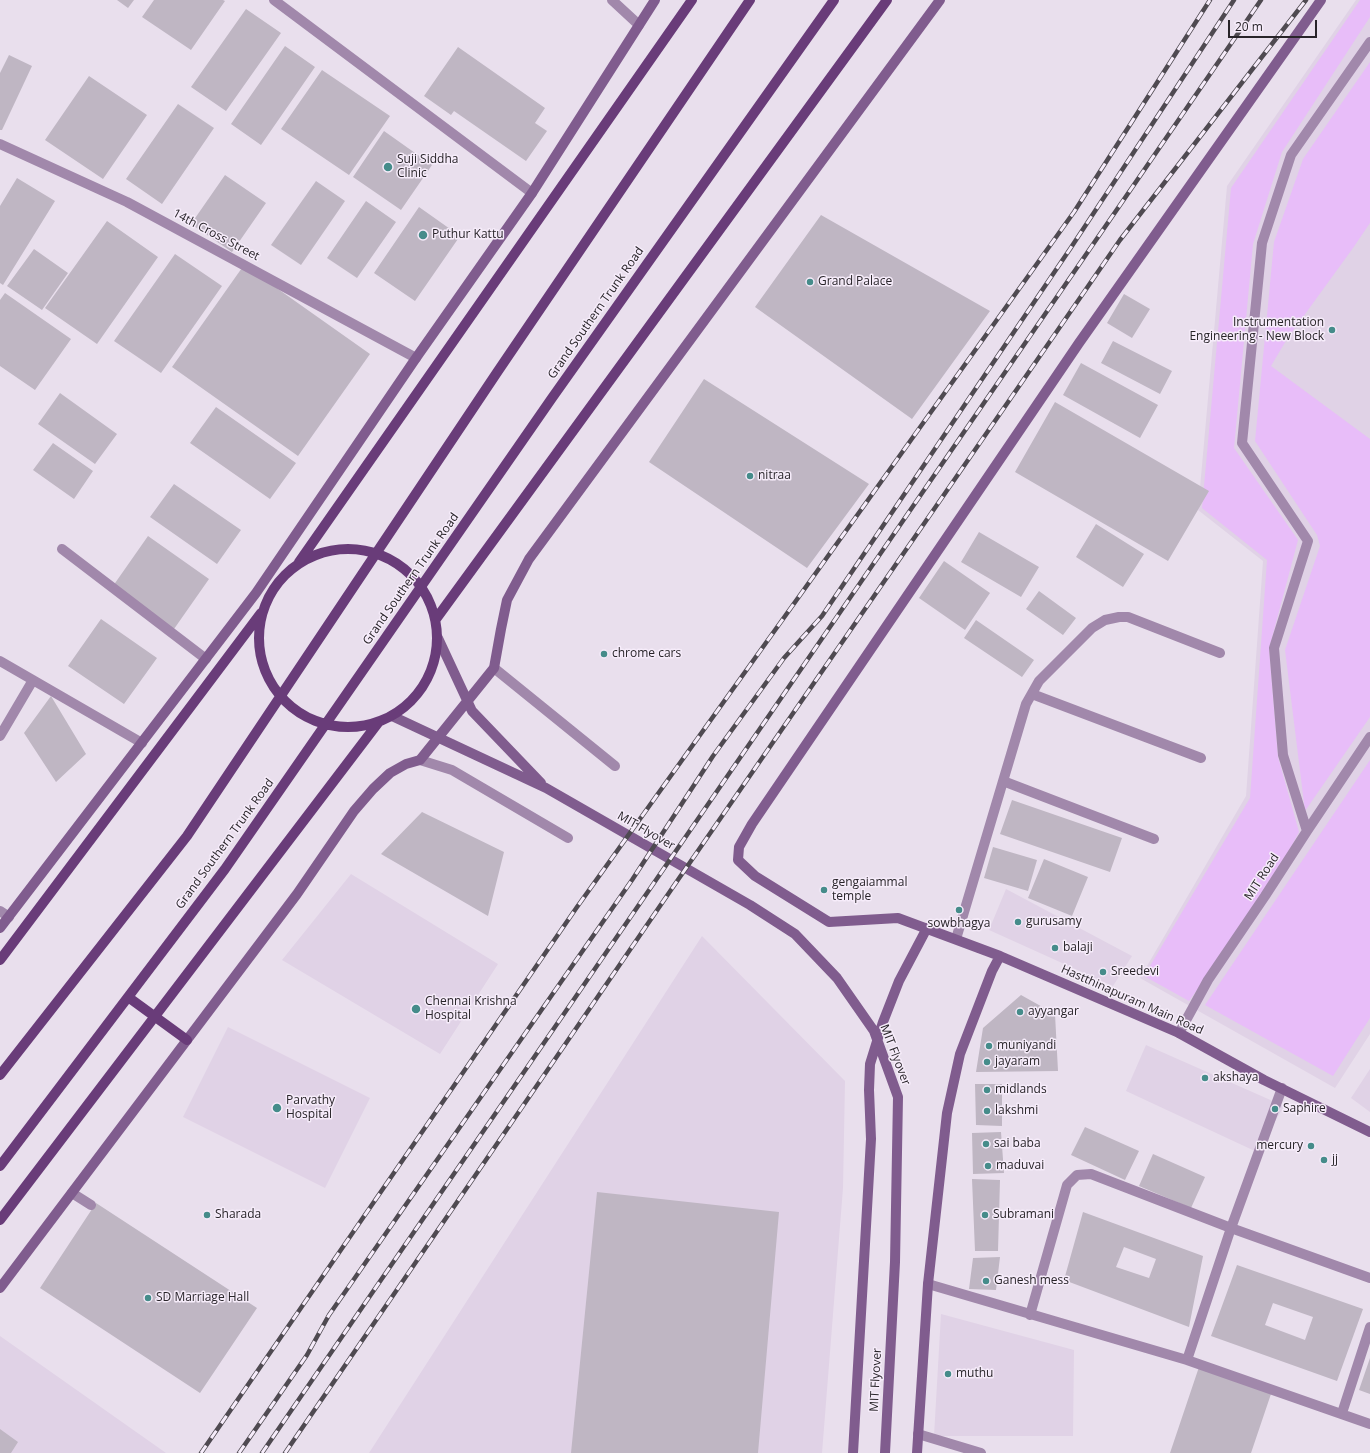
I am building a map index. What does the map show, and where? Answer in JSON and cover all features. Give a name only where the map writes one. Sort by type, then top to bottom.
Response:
[{"type":"main road","points":[[0,960],[261,612],[270,593],[282,576],[299,562],[692,0]]},
{"type":"main road","points":[[0,1075],[187,836],[498,371],[750,0]]},
{"type":"main road","name":"Grand Southern Trunk Road","points":[[0,1166],[225,869],[552,398],[834,0]]},
{"type":"main road","points":[[436,619],[887,0]]},
{"type":"main road","points":[[261,612],[258,640],[262,668],[276,693],[296,712],[322,724],[350,728],[378,723],[392,716],[411,702],[425,683],[434,662],[438,638],[436,619],[425,592],[406,571],[382,556],[354,549],[326,551],[299,562]]},
{"type":"main road","points":[[0,1220],[378,723]]},
{"type":"main road","points":[[128,997],[187,1040]]},
{"type":"street","points":[[274,0],[532,193]]},
{"type":"street","points":[[612,0],[640,25]]},
{"type":"street","points":[[0,928],[256,593],[416,358],[532,193],[655,0]]},
{"type":"street","points":[[420,760],[494,668],[507,600],[529,558],[940,0]]},
{"type":"street","name":"Hastthinapuram Main Road","points":[[1321,0],[1080,342],[752,824],[739,847],[738,860],[755,876],[829,922],[898,918],[1000,956],[1179,1033],[1282,1088],[1370,1132]]},
{"type":"street","points":[[1307,831],[1283,755],[1274,648],[1308,541],[1242,443],[1262,243],[1291,156],[1370,42]]},
{"type":"street","name":"14th Cross Street","points":[[0,144],[127,202],[416,358]]},
{"type":"street","points":[[62,549],[206,659]]},
{"type":"street","points":[[956,939],[1026,704],[1039,682],[1092,628],[1105,620],[1128,617],[1220,653]]},
{"type":"street","name":"MIT Flyover","points":[[438,638],[472,711],[546,788]]},
{"type":"street","points":[[0,661],[142,743]]},
{"type":"street","points":[[494,668],[615,766]]},
{"type":"street","points":[[0,736],[33,680]]},
{"type":"street","points":[[1032,694],[1202,758]]},
{"type":"street","name":"MIT Flyover","points":[[392,716],[546,788],[750,905],[795,934],[837,978],[874,1031],[898,1097],[894,1262],[885,1453]]},
{"type":"street","name":"MIT Road","points":[[1179,1033],[1208,980],[1370,738]]},
{"type":"street","points":[[0,1288],[297,894],[354,811],[390,772],[406,764],[420,760],[452,770],[568,838]]},
{"type":"street","points":[[1003,781],[1154,839]]},
{"type":"street","points":[[0,911],[9,917]]},
{"type":"street","points":[[853,1453],[872,1139],[869,1090],[870,1064],[883,1022],[899,981],[927,928]]},
{"type":"street","points":[[917,1453],[928,1284],[947,1113],[960,1054],[992,971],[1000,956]]},
{"type":"street","points":[[1187,1360],[1231,1228],[1282,1088]]},
{"type":"street","points":[[1030,1315],[1067,1185],[1077,1175],[1091,1174],[1231,1228],[1370,1278]]},
{"type":"street","points":[[72,1193],[91,1206]]},
{"type":"street","points":[[928,1284],[1187,1360],[1370,1424]]},
{"type":"street","points":[[1342,1413],[1370,1327]]},
{"type":"street","points":[[918,1434],[981,1453]]},
{"type":"shaded area","points":[[1356,0],[1370,0],[1370,1034],[1335,1088],[1140,978],[1246,796],[1263,561],[1198,510],[1227,186]]},
{"type":"shaded area","points":[[1360,0],[1370,0],[1370,17],[1282,152],[1253,244],[1234,448],[1298,540],[1269,649],[1278,757],[1299,832],[1265,896],[1189,1001],[1144,976],[1250,798],[1267,560],[1202,508],[1231,188]]},
{"type":"shaded area","points":[[1370,62],[1370,223],[1287,339],[1271,366],[1370,439],[1370,717],[1305,811],[1285,650],[1320,546],[1317,535],[1255,441],[1274,242],[1303,159]]},
{"type":"shaded area","points":[[1370,760],[1370,1018],[1333,1076],[1205,1005]]},
{"type":"shaded area","name":"Chennai Krishna Hospital","points":[[351,874],[498,964],[440,1054],[282,960]]},
{"type":"shaded area","points":[[1006,889],[1132,956],[1113,986],[989,930]]},
{"type":"shaded area","points":[[702,936],[845,1081],[843,1188],[822,1453],[369,1453]]},
{"type":"shaded area","name":"Parvathy Hospital","points":[[228,1027],[370,1098],[325,1188],[183,1117]]},
{"type":"shaded area","points":[[1146,1045],[1284,1106],[1257,1152],[1126,1091]]},
{"type":"shaded area","points":[[1370,1069],[1370,1112],[1351,1098]]},
{"type":"shaded area","points":[[941,1314],[1074,1350],[1073,1436],[934,1436]]},
{"type":"shaded area","points":[[0,1336],[166,1453],[0,1453]]},
{"type":"building","points":[[117,0],[134,0],[128,8]]},
{"type":"building","points":[[154,0],[225,1],[191,50],[142,17]]},
{"type":"building","points":[[246,9],[281,33],[226,111],[191,87]]},
{"type":"building","points":[[285,46],[315,67],[261,145],[231,124]]},
{"type":"building","points":[[458,47],[545,108],[535,123],[547,131],[526,161],[454,111],[451,115],[424,96]]},
{"type":"building","points":[[9,55],[32,66],[2,130],[0,130],[0,73]]},
{"type":"building","points":[[322,70],[390,116],[349,175],[281,129]]},
{"type":"building","points":[[89,76],[147,115],[103,179],[45,140]]},
{"type":"building","points":[[178,104],[214,128],[162,204],[126,179]]},
{"type":"building","points":[[384,131],[432,165],[401,210],[353,177]]},
{"type":"building","points":[[225,175],[266,203],[232,252],[191,224]]},
{"type":"building","points":[[17,178],[55,201],[3,285],[0,283],[0,206]]},
{"type":"building","points":[[316,181],[345,201],[301,265],[271,245]]},
{"type":"building","points":[[366,201],[396,222],[357,278],[327,258]]},
{"type":"building","points":[[419,207],[460,236],[415,301],[374,273]]},
{"type":"building","points":[[821,215],[990,311],[912,419],[755,307]]},
{"type":"building","points":[[107,221],[158,257],[97,344],[45,308]]},
{"type":"building","points":[[34,249],[68,273],[42,310],[7,286]]},
{"type":"building","points":[[175,254],[222,286],[161,373],[114,341]]},
{"type":"building","points":[[244,265],[370,354],[298,456],[172,367]]},
{"type":"building","points":[[5,293],[71,339],[35,390],[0,366],[0,300]]},
{"type":"building","points":[[1124,294],[1150,309],[1132,338],[1107,323]]},
{"type":"building","points":[[1113,341],[1172,371],[1160,394],[1101,363]]},
{"type":"building","points":[[1081,363],[1158,405],[1140,438],[1063,395]]},
{"type":"building","points":[[704,379],[869,484],[807,568],[649,462]]},
{"type":"building","points":[[60,393],[117,434],[95,464],[38,424]]},
{"type":"building","points":[[1055,402],[1209,491],[1168,561],[1015,472]]},
{"type":"building","points":[[216,407],[296,463],[270,499],[190,443]]},
{"type":"building","points":[[53,443],[93,471],[74,499],[33,470]]},
{"type":"building","points":[[174,484],[241,530],[217,564],[150,517]]},
{"type":"building","points":[[1096,524],[1144,554],[1123,587],[1076,557]]},
{"type":"building","points":[[979,532],[1039,567],[1021,597],[961,562]]},
{"type":"building","points":[[148,536],[209,579],[174,629],[113,586]]},
{"type":"building","points":[[944,561],[990,593],[965,630],[919,598]]},
{"type":"building","points":[[1039,591],[1076,618],[1063,635],[1026,609]]},
{"type":"building","points":[[101,619],[157,658],[124,704],[68,666]]},
{"type":"building","points":[[976,620],[1034,660],[1022,677],[964,638]]},
{"type":"building","points":[[51,696],[86,754],[56,782],[24,733]]},
{"type":"building","points":[[1012,800],[1122,838],[1110,872],[1000,834]]},
{"type":"building","points":[[422,812],[504,852],[488,916],[381,854]]},
{"type":"building","points":[[993,847],[1037,860],[1028,891],[984,878]]},
{"type":"building","points":[[1044,859],[1088,877],[1072,916],[1028,898]]},
{"type":"building","points":[[1021,995],[1055,1014],[1058,1071],[976,1072],[983,1028]]},
{"type":"building","points":[[975,1084],[1002,1084],[1002,1126],[976,1125]]},
{"type":"building","points":[[1085,1127],[1139,1151],[1125,1180],[1071,1155]]},
{"type":"building","points":[[1001,1132],[1004,1173],[973,1174],[972,1133]]},
{"type":"building","points":[[1153,1154],[1205,1177],[1191,1208],[1139,1186]]},
{"type":"building","points":[[972,1179],[1000,1180],[998,1251],[975,1251]]},
{"type":"building","points":[[597,1192],[779,1212],[758,1453],[571,1453]]},
{"type":"building","name":"SD Marriage Hall","points":[[96,1203],[257,1308],[200,1393],[40,1288]]},
{"type":"building","points":[[1083,1212],[1203,1256],[1189,1327],[1064,1280]],"holes":[[[1124,1247],[1156,1259],[1149,1278],[1116,1267]]]},
{"type":"building","points":[[1000,1257],[996,1290],[969,1289],[973,1258]]},
{"type":"building","points":[[1237,1265],[1363,1309],[1337,1381],[1211,1336]],"holes":[[[1273,1303],[1313,1317],[1305,1340],[1265,1325]]]},
{"type":"building","points":[[1370,1358],[1370,1394],[1359,1390]]},
{"type":"building","points":[[1199,1367],[1272,1391],[1251,1453],[1170,1453]]},
{"type":"building","points":[[0,1429],[18,1442],[11,1453],[0,1453]]},
{"type":"railway","points":[[201,1453],[577,907],[1074,212],[1210,0]]},
{"type":"railway","points":[[239,1453],[307,1355],[329,1315],[632,880],[713,756],[784,658],[822,616],[1070,249],[1234,0]]},
{"type":"railway","points":[[262,1453],[1261,0]]},
{"type":"railway","points":[[285,1453],[673,887],[1120,240],[1306,0]]},
{"type":"place","name":"Suji Siddha Clinic","points":[[388,167]]},
{"type":"place","name":"Puthur Kattu","points":[[423,235]]},
{"type":"place","name":"Grand Palace","points":[[810,282]]},
{"type":"place","name":"Instrumentation Engineering - New Block","points":[[1332,330]]},
{"type":"place","name":"nitraa","points":[[750,476]]},
{"type":"place","name":"chrome cars","points":[[604,654]]},
{"type":"place","name":"gengaiammal temple","points":[[824,890]]},
{"type":"place","name":"sowbhagya","points":[[959,910]]},
{"type":"place","name":"gurusamy","points":[[1018,922]]},
{"type":"place","name":"balaji","points":[[1055,948]]},
{"type":"place","name":"Sreedevi","points":[[1103,972]]},
{"type":"place","name":"Chennai Krishna Hospital","points":[[416,1009]]},
{"type":"place","name":"ayyangar","points":[[1020,1012]]},
{"type":"place","name":"muniyandi","points":[[989,1046]]},
{"type":"place","name":"jayaram","points":[[987,1062]]},
{"type":"place","name":"akshaya","points":[[1205,1078]]},
{"type":"place","name":"midlands","points":[[987,1090]]},
{"type":"place","name":"Parvathy Hospital","points":[[277,1108]]},
{"type":"place","name":"Saphire","points":[[1275,1109]]},
{"type":"place","name":"lakshmi","points":[[987,1111]]},
{"type":"place","name":"sai baba","points":[[986,1144]]},
{"type":"place","name":"mercury","points":[[1311,1146]]},
{"type":"place","name":"jj","points":[[1324,1160]]},
{"type":"place","name":"maduvai","points":[[988,1166]]},
{"type":"place","name":"Sharada","points":[[207,1215]]},
{"type":"place","name":"Subramani","points":[[985,1215]]},
{"type":"place","name":"Ganesh mess","points":[[986,1281]]},
{"type":"place","name":"SD Marriage Hall","points":[[148,1298]]},
{"type":"place","name":"muthu","points":[[948,1374]]}]
